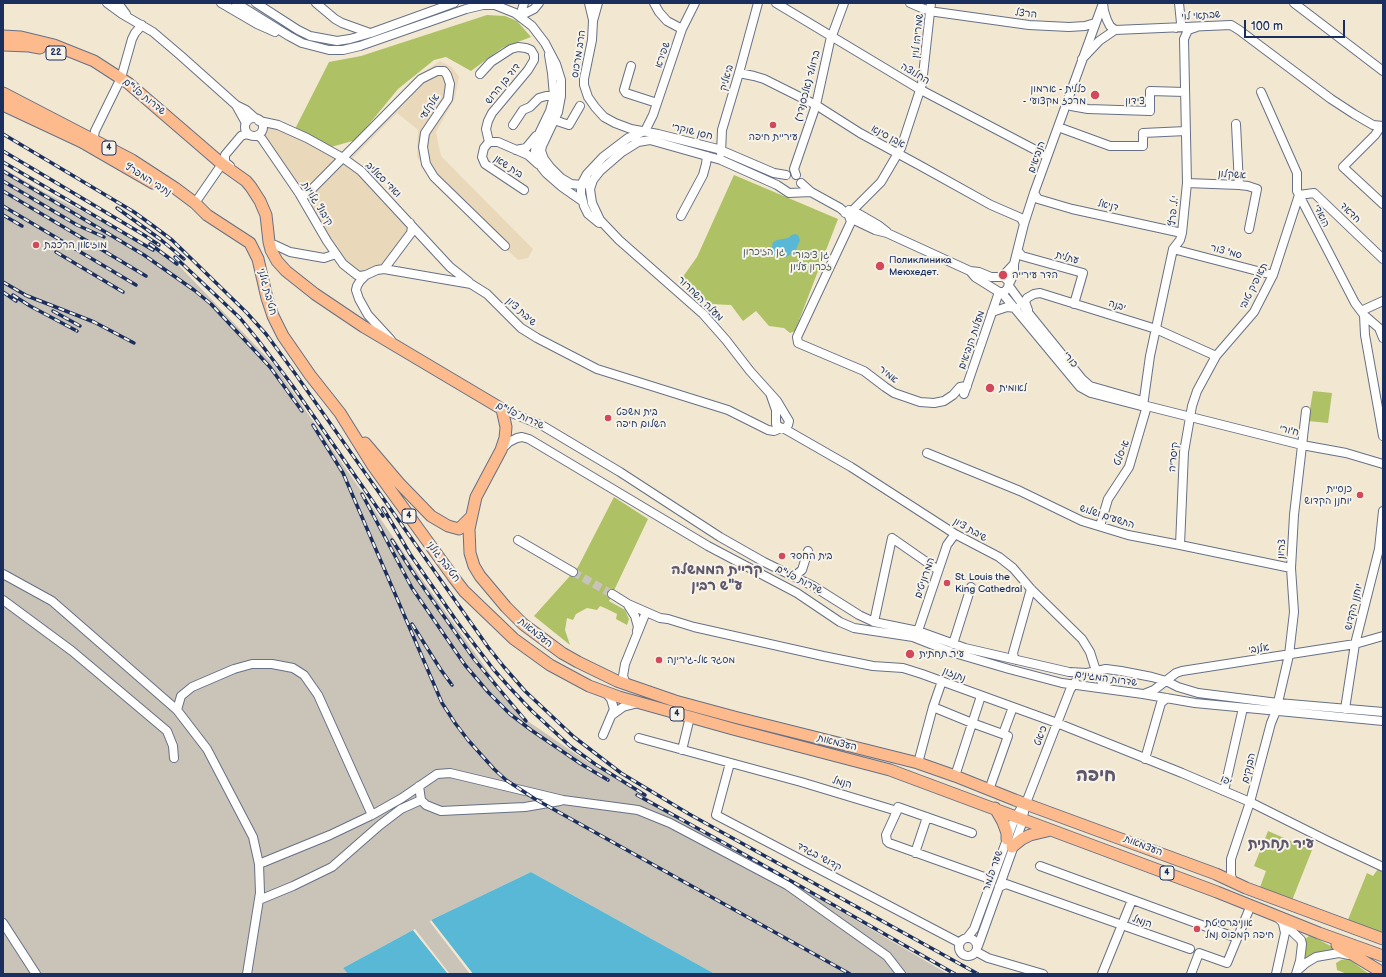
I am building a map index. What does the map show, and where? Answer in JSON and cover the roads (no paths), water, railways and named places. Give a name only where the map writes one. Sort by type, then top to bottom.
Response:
[{"type":"highway","name":"שדרות פלי\"ם","points":[[5,42],[40,48],[80,62],[101,67],[128,83],[251,187],[260,201],[267,222],[271,250],[283,269],[315,294],[364,327],[502,409]]},
{"type":"highway","name":"חטיבת גולני","points":[[3,94],[132,160],[175,188],[195,203],[207,215],[245,240],[253,248],[258,258],[267,298],[273,316],[283,336],[310,375],[340,413],[373,466],[454,578],[486,612]]},
{"type":"highway","name":"נתיבי המפרץ","points":[[3,105],[82,142],[126,166],[191,208],[207,215]]},
{"type":"highway","name":"העצמאות","points":[[502,409],[506,427],[505,438],[501,450],[476,497],[469,529],[470,553],[474,566],[492,592],[523,624],[541,639],[573,659],[605,676],[675,700],[738,718],[918,762],[989,790],[1021,813],[1053,830],[1251,905],[1278,918],[1383,956]]},
{"type":"highway","points":[[340,413],[399,483],[431,516],[448,526],[459,529],[472,515]]},
{"type":"highway","name":"העצמאות","points":[[486,612],[514,639],[550,665],[567,675],[606,693],[690,717],[865,762],[995,808],[1021,813],[1209,871],[1237,884],[1383,939]]},
{"type":"highway","points":[[995,808],[1004,825],[1010,843],[1030,835],[1053,830]]},
{"type":"highway","points":[[1319,933],[1331,942],[1383,973]]},
{"type":"street","points":[[107,3],[122,14],[153,32],[236,105],[246,110],[262,125],[262,131],[252,135],[241,136],[225,155],[224,163],[195,203]]},
{"type":"street","points":[[118,3],[132,20]]},
{"type":"street","points":[[221,3],[257,24],[288,36]]},
{"type":"street","points":[[236,3],[288,36]]},
{"type":"street","points":[[256,3],[310,36],[337,41],[371,33],[454,3]]},
{"type":"street","points":[[260,3],[271,12]]},
{"type":"street","points":[[316,3],[342,23],[371,33]]},
{"type":"street","points":[[520,16],[524,3]]},
{"type":"street","points":[[520,16],[534,9],[539,3]]},
{"type":"street","points":[[589,3],[593,21]]},
{"type":"street","name":"הרב מרכוס","points":[[595,107],[586,90],[584,78],[592,40],[593,21],[598,3]]},
{"type":"street","points":[[654,3],[662,17],[682,29]]},
{"type":"street","name":"שפירא","points":[[645,131],[653,115],[682,29],[695,3]]},
{"type":"street","name":"ביאליק","points":[[723,161],[720,150],[722,130],[758,3]]},
{"type":"street","name":"החלוצה","points":[[776,3],[921,90],[1047,156]]},
{"type":"street","name":"ברוולד (אלכסנדר)","points":[[796,175],[794,169],[816,105],[832,36],[844,3]]},
{"type":"street","name":"הרצל","points":[[910,3],[1029,25],[1069,27],[1084,26],[1095,23]]},
{"type":"street","points":[[1103,3],[1107,20],[1110,26],[1115,30]]},
{"type":"street","name":"הנביאים","points":[[1009,285],[1015,270],[1014,264],[1024,224],[1034,193],[1103,3]]},
{"type":"street","points":[[1173,28],[1180,26],[1181,23],[1179,3]]},
{"type":"street","points":[[1294,3],[1383,71]]},
{"type":"street","name":"הרב מרכוס","points":[[288,36],[302,43],[330,50],[343,50],[360,46],[466,9],[483,5],[495,5],[507,9],[520,16],[532,26],[545,43],[556,64],[561,80],[562,88],[560,103],[554,120],[543,141],[541,151],[542,155],[550,167],[561,178],[571,184],[581,185]]},
{"type":"street","name":"שמריהו לוין","points":[[847,212],[860,204],[880,182],[898,154],[921,90],[931,7]]},
{"type":"street","points":[[94,140],[94,136],[121,78],[132,39],[135,32],[142,25]]},
{"type":"street","name":"שבתאי לוי","points":[[1115,30],[1231,25],[1348,110],[1373,125],[1382,126]]},
{"type":"street","points":[[1184,39],[1188,30],[1197,27]]},
{"type":"street","points":[[1173,28],[1179,32],[1184,39]]},
{"type":"street","name":"הנביאים","points":[[1082,58],[1098,41],[1115,30]]},
{"type":"street","name":"י.ל. פרץ","points":[[1146,405],[1147,372],[1173,249],[1180,240],[1182,233],[1188,183],[1184,39]]},
{"type":"street","name":"הרב מרכוס","points":[[545,43],[552,73],[554,96],[550,111],[537,138],[536,151],[538,162],[542,168],[562,187],[582,201]]},
{"type":"street","name":"דוד בן הרוש","points":[[480,74],[491,62],[511,49],[518,47],[526,48],[531,50],[534,55],[534,60],[528,70],[492,113],[486,129],[489,142]]},
{"type":"street","points":[[631,66],[624,90],[626,93],[657,103]]},
{"type":"street","name":"אלקלעי","points":[[352,149],[421,79],[437,70],[444,71],[450,84],[448,98],[425,133],[423,147],[426,164],[434,177],[505,246]]},
{"type":"street","name":"אבן סינא","points":[[739,73],[764,79],[816,105],[860,133],[898,154],[991,205],[1021,218],[1024,224]]},
{"type":"street","name":"צידון","points":[[1067,102],[1071,106],[1088,109],[1150,111],[1150,91],[1185,92]]},
{"type":"street","name":"הואדי","points":[[1261,92],[1297,173],[1297,191],[1351,296],[1362,313],[1381,328],[1383,338]]},
{"type":"street","points":[[513,125],[523,110],[530,107],[539,98],[554,96]]},
{"type":"street","points":[[236,105],[246,123],[245,128],[252,135]]},
{"type":"street","points":[[554,120],[569,125],[580,106]]},
{"type":"street","name":"חסן שוקרי","points":[[595,107],[609,121],[631,129],[707,146],[774,173],[786,175]]},
{"type":"street","points":[[653,115],[658,134]]},
{"type":"street","points":[[246,123],[250,119],[257,119]]},
{"type":"street","name":"ואדי סאליב","points":[[257,119],[294,132],[343,158],[369,179],[456,272],[471,284]]},
{"type":"street","points":[[1236,124],[1239,185]]},
{"type":"street","points":[[1382,126],[1343,167],[1383,204]]},
{"type":"street","points":[[1058,127],[1110,146],[1143,146],[1143,133],[1186,130]]},
{"type":"street","points":[[707,146],[716,141],[722,130]]},
{"type":"street","name":"בית שאן","points":[[515,150],[526,148],[540,131]]},
{"type":"street","points":[[581,185],[587,174],[603,156],[628,138],[645,131]]},
{"type":"street","name":"קיבוץ גלויות","points":[[252,135],[259,136],[262,139],[299,193],[343,264],[360,276],[366,275]]},
{"type":"street","name":"חסן שוקרי","points":[[593,180],[622,152],[634,144],[644,140],[655,141],[723,161],[777,185],[784,191]]},
{"type":"street","name":"בית שאן","points":[[524,190],[488,167],[483,161],[482,152],[486,144],[489,142],[498,142],[530,157],[542,168]]},
{"type":"street","points":[[332,152],[340,153],[352,149]]},
{"type":"street","points":[[299,193],[303,195],[307,194],[352,149]]},
{"type":"street","points":[[703,175],[707,156]]},
{"type":"street","points":[[681,216],[703,175],[710,166],[723,161]]},
{"type":"street","points":[[811,192],[789,193],[784,191],[781,182],[786,175],[796,175],[801,183],[811,192],[847,212],[874,230],[887,233],[970,271],[979,272],[991,278],[1007,280],[1009,285],[1007,290],[999,291],[975,278],[970,271]]},
{"type":"street","points":[[581,185],[593,180]]},
{"type":"street","name":"מעלה השחרור","points":[[593,180],[590,189],[592,203],[596,214],[606,228]]},
{"type":"street","points":[[795,192],[799,189],[801,183]]},
{"type":"street","name":"אשקלון","points":[[1188,183],[1239,185],[1257,189],[1249,229]]},
{"type":"street","name":"מעלה השחרור","points":[[581,185],[582,201],[588,214],[606,228],[703,314],[777,401],[780,422]]},
{"type":"street","name":"דניאל","points":[[1034,193],[1038,199],[1072,209],[1182,233]]},
{"type":"street","name":"חדאד","points":[[1299,195],[1314,193],[1383,259]]},
{"type":"street","name":"תאופיק טובי","points":[[1206,375],[1216,356],[1254,312],[1273,275],[1299,195]]},
{"type":"street","points":[[860,204],[858,209],[861,215]]},
{"type":"street","points":[[847,212],[861,215],[878,225],[887,233]]},
{"type":"street","name":"אמיר","points":[[847,212],[851,222],[797,337],[797,341],[801,346],[864,370],[894,393],[924,403],[939,402],[948,398],[960,387],[966,386]]},
{"type":"street","points":[[384,269],[411,233],[412,227],[409,222]]},
{"type":"street","points":[[275,245],[290,252],[324,258],[336,254]]},
{"type":"street","name":"סמ' צור","points":[[1173,249],[1273,275]]},
{"type":"street","name":"עתלית","points":[[1018,251],[1022,256],[1083,273],[1074,304]]},
{"type":"street","name":"הנביאים","points":[[1000,278],[1014,264]]},
{"type":"street","name":"שיבת ציון","points":[[366,275],[377,270],[384,269],[471,284],[487,294],[521,328],[596,369],[728,410],[771,431],[780,422],[955,534],[999,557],[1014,568],[1032,589],[1082,639],[1090,652],[1100,681],[1107,688]]},
{"type":"street","points":[[366,275],[360,281],[356,290],[361,304],[377,325],[407,352]]},
{"type":"street","points":[[999,291],[994,284],[1000,278]]},
{"type":"street","name":"כורי","points":[[1009,285],[1030,315],[1090,386],[1139,400],[1146,405],[1190,418]]},
{"type":"street","name":"כורי","points":[[999,291],[1016,308],[1080,387],[1091,392],[1141,406],[1146,405]]},
{"type":"street","name":"מעלות הנביאים","points":[[964,394],[999,291]]},
{"type":"street","name":"יבנה","points":[[1030,315],[1025,302],[1028,296],[1040,293],[1156,329],[1216,356]]},
{"type":"street","points":[[1383,301],[1362,313],[1383,436]]},
{"type":"street","points":[[992,312],[1008,307],[1016,308]]},
{"type":"street","name":"קיסריה","points":[[1180,545],[1184,452],[1192,406],[1197,391],[1206,375]]},
{"type":"street","name":"א-סלט","points":[[1100,526],[1108,499],[1129,467],[1146,405]]},
{"type":"street","name":"שדרות פלי\"ם","points":[[502,409],[543,426],[620,472],[720,537],[764,562],[813,586],[845,606]]},
{"type":"street","name":"צהיון","points":[[1289,655],[1294,612],[1291,568],[1294,514],[1306,411]]},
{"type":"street","name":"ח'ורי","points":[[1190,418],[1302,445],[1346,453],[1383,464]]},
{"type":"street","name":"שדרות פלי\"ם","points":[[501,450],[513,439],[522,437],[529,439],[708,546],[797,593],[835,618]]},
{"type":"street","name":"התשעים ושלוש","points":[[927,453],[1020,490],[1082,521],[1128,535],[1291,568]]},
{"type":"street","name":"יוחנן הקדוש","points":[[1345,709],[1355,644],[1381,550],[1383,511]]},
{"type":"street","name":"המרוניטים","points":[[918,631],[947,545],[955,534]]},
{"type":"street","points":[[874,622],[892,538],[938,570]]},
{"type":"street","points":[[518,540],[573,572]]},
{"type":"street","points":[[808,551],[805,565],[806,576],[813,586]]},
{"type":"street","points":[[793,576],[799,573],[805,565]]},
{"type":"street","points":[[3,574],[52,601],[177,710],[207,749],[253,837],[259,864],[260,893],[247,974]]},
{"type":"street","points":[[953,644],[971,587]]},
{"type":"street","points":[[1017,660],[1014,658],[1013,653],[1032,589]]},
{"type":"street","name":"נתנזון","points":[[612,594],[628,604],[664,618],[694,627],[823,656],[834,664],[839,663],[841,660],[873,666],[903,668],[1013,706],[1057,723]]},
{"type":"street","points":[[3,600],[72,651],[167,731],[173,746],[174,758]]},
{"type":"street","points":[[628,604],[634,611],[637,621],[638,627],[636,637]]},
{"type":"street","points":[[835,618],[840,618],[845,615],[845,606]]},
{"type":"street","name":"שדרות המגינים","points":[[845,606],[874,622],[918,631],[965,648],[1069,672],[1087,673],[1106,669],[1137,673],[1166,681],[1178,687],[1198,693],[1265,701],[1274,708],[1383,721]]},
{"type":"street","points":[[626,684],[623,676],[625,664],[648,611]]},
{"type":"street","points":[[636,637],[643,625],[664,618]]},
{"type":"street","name":"שדרות המגינים","points":[[835,618],[854,628],[913,637],[951,652],[1009,669],[1073,684],[1107,688],[1195,704],[1243,708],[1345,709],[1383,712]]},
{"type":"street","name":"אלנבי","points":[[1143,694],[1154,690],[1176,673],[1182,671],[1355,644],[1383,636]]},
{"type":"street","name":"הבנקים","points":[[1237,884],[1232,879],[1231,875],[1231,859],[1250,802],[1289,655]]},
{"type":"street","points":[[177,710],[181,696],[192,687],[234,669],[252,664],[272,664],[293,668],[304,675],[318,695],[372,815]]},
{"type":"street","points":[[605,676],[616,672],[625,664]]},
{"type":"street","name":"כיאט","points":[[1021,813],[1073,684],[1087,673]]},
{"type":"street","points":[[918,762],[933,707],[942,681]]},
{"type":"street","points":[[603,735],[612,715],[613,705],[606,693]]},
{"type":"street","points":[[955,776],[981,696]]},
{"type":"street","points":[[1145,759],[1161,703],[1167,698]]},
{"type":"street","points":[[612,715],[627,705],[638,703]]},
{"type":"street","points":[[1003,734],[1013,706]]},
{"type":"street","points":[[933,707],[1008,736],[989,790]]},
{"type":"street","points":[[1224,791],[1243,708]]},
{"type":"street","points":[[682,750],[690,717]]},
{"type":"street","name":"יפו","points":[[1057,723],[1250,802],[1383,867]]},
{"type":"street","name":"הנמל","points":[[639,738],[881,805],[897,811],[898,807],[927,817]]},
{"type":"street","name":"קדושי בגדד","points":[[730,763],[716,815],[964,940]]},
{"type":"street","points":[[259,864],[330,835],[372,815],[402,798],[437,774],[450,773],[563,800],[638,810],[670,823],[787,885],[887,956],[900,974]]},
{"type":"street","points":[[419,786],[421,800],[426,805],[441,811],[525,807],[563,800]]},
{"type":"street","points":[[258,900],[293,886],[332,867],[380,825],[401,809],[421,800]]},
{"type":"street","points":[[897,811],[886,835],[887,841],[915,853],[987,878],[990,885]]},
{"type":"street","name":"שער פלמר","points":[[964,940],[974,929],[990,885],[1010,843],[1021,813]]},
{"type":"street","points":[[915,853],[927,817],[972,833]]},
{"type":"street","name":"שער פלמר","points":[[977,949],[999,886],[1010,843]]},
{"type":"street","points":[[1040,866],[1237,938]]},
{"type":"street","name":"הנמל","points":[[999,886],[1006,884],[1190,949]]},
{"type":"street","points":[[1102,974],[1132,900]]},
{"type":"street","points":[[1191,974],[1199,953],[1228,963],[1251,905]]},
{"type":"street","points":[[1278,918],[1301,940],[1302,949],[1297,972]]},
{"type":"street","points":[[1276,974],[1286,933],[1285,928],[1278,918]]},
{"type":"street","points":[[3,923],[36,974]]},
{"type":"street","points":[[977,949],[972,956],[964,955],[959,948],[964,940],[975,940],[977,949],[988,958],[1043,974]]},
{"type":"street","points":[[1297,972],[1306,963],[1323,955],[1339,953],[1358,957]]},
{"type":"water","points":[[795,234],[798,235],[800,240],[795,252],[781,258],[773,255],[771,251],[773,242],[788,238]]},
{"type":"water","points":[[531,872],[715,974],[473,974],[431,920]]},
{"type":"water","points":[[413,930],[448,974],[348,974],[343,968]]},
{"type":"tunnel","points":[[573,572],[612,594]]},
{"type":"railway","points":[[3,134],[134,212],[152,225],[172,240],[246,312],[266,334],[294,372],[488,647],[525,691],[574,737],[621,773],[689,814],[978,974]]},
{"type":"railway","points":[[3,151],[159,245]]},
{"type":"railway","points":[[3,162],[153,250]]},
{"type":"railway","points":[[3,171],[144,255],[194,290],[211,304],[270,367],[302,411]]},
{"type":"railway","points":[[3,181],[77,225],[104,237]]},
{"type":"railway","points":[[3,191],[146,276]]},
{"type":"railway","points":[[3,206],[136,285]]},
{"type":"railway","points":[[117,208],[160,239],[184,259]]},
{"type":"railway","points":[[3,215],[22,226]]},
{"type":"railway","points":[[150,244],[177,264]]},
{"type":"railway","points":[[56,252],[123,292]]},
{"type":"railway","points":[[175,257],[240,318],[258,340],[292,385],[383,516]]},
{"type":"railway","points":[[3,282],[29,297]]},
{"type":"railway","points":[[3,292],[16,301]]},
{"type":"railway","points":[[13,295],[30,306],[77,331]]},
{"type":"railway","points":[[25,295],[94,322],[134,343]]},
{"type":"railway","points":[[53,311],[80,326]]},
{"type":"railway","points":[[313,425],[343,473],[442,703],[468,740],[494,769],[506,780],[535,799],[850,974]]},
{"type":"railway","points":[[362,494],[412,588],[465,665],[488,692],[510,714],[531,730],[581,764],[608,780]]},
{"type":"railway","points":[[383,508],[410,554],[458,623],[494,670],[511,689],[532,711],[570,746],[595,764],[645,795]]},
{"type":"railway","points":[[392,540],[474,659],[526,721]]},
{"type":"railway","points":[[412,624],[452,685]]},
{"type":"railway","points":[[637,795],[955,974]]},
{"type":"place","name":"כללית - ארמון - מרכז מקצועי","points":[[1095,95]]},
{"type":"place","name":"עיריית חיפה","points":[[773,125]]},
{"type":"place","name":"מוזיאון הרכבת","points":[[36,245]]},
{"type":"place","name":"Поликлиника Меюхедет.","points":[[880,266]]},
{"type":"place","name":"הדר עירייה","points":[[1003,275]]},
{"type":"place","name":"לאומית","points":[[990,388]]},
{"type":"place","name":"בית משפט השלום חיפה","points":[[608,418]]},
{"type":"place","name":"כנסיית יוחנן הקדוש","points":[[1360,495]]},
{"type":"place","name":"בית החסד","points":[[782,556]]},
{"type":"place","name":"St. Louis the King Cathedral","points":[[947,583]]},
{"type":"place","name":"עיר תחתית","points":[[910,654]]},
{"type":"place","name":"מסגד אל-ג'רינה","points":[[659,660]]},
{"type":"place","name":"אוניברסיטת חיפה קמפוס נמל","points":[[1197,929]]},
{"type":"district","name":"קריית הממשלה ע\"ש רבין","points":[[717,578]]},
{"type":"district","name":"חיפה","points":[[1096,776]]},
{"type":"district","name":"עיר תחתית","points":[[1281,844]]},
{"type":"park label","name":"גן הזיכרון","points":[[764,252]]},
{"type":"park label","name":"גן ציבורי זכרון עליון","points":[[811,260]]}]
